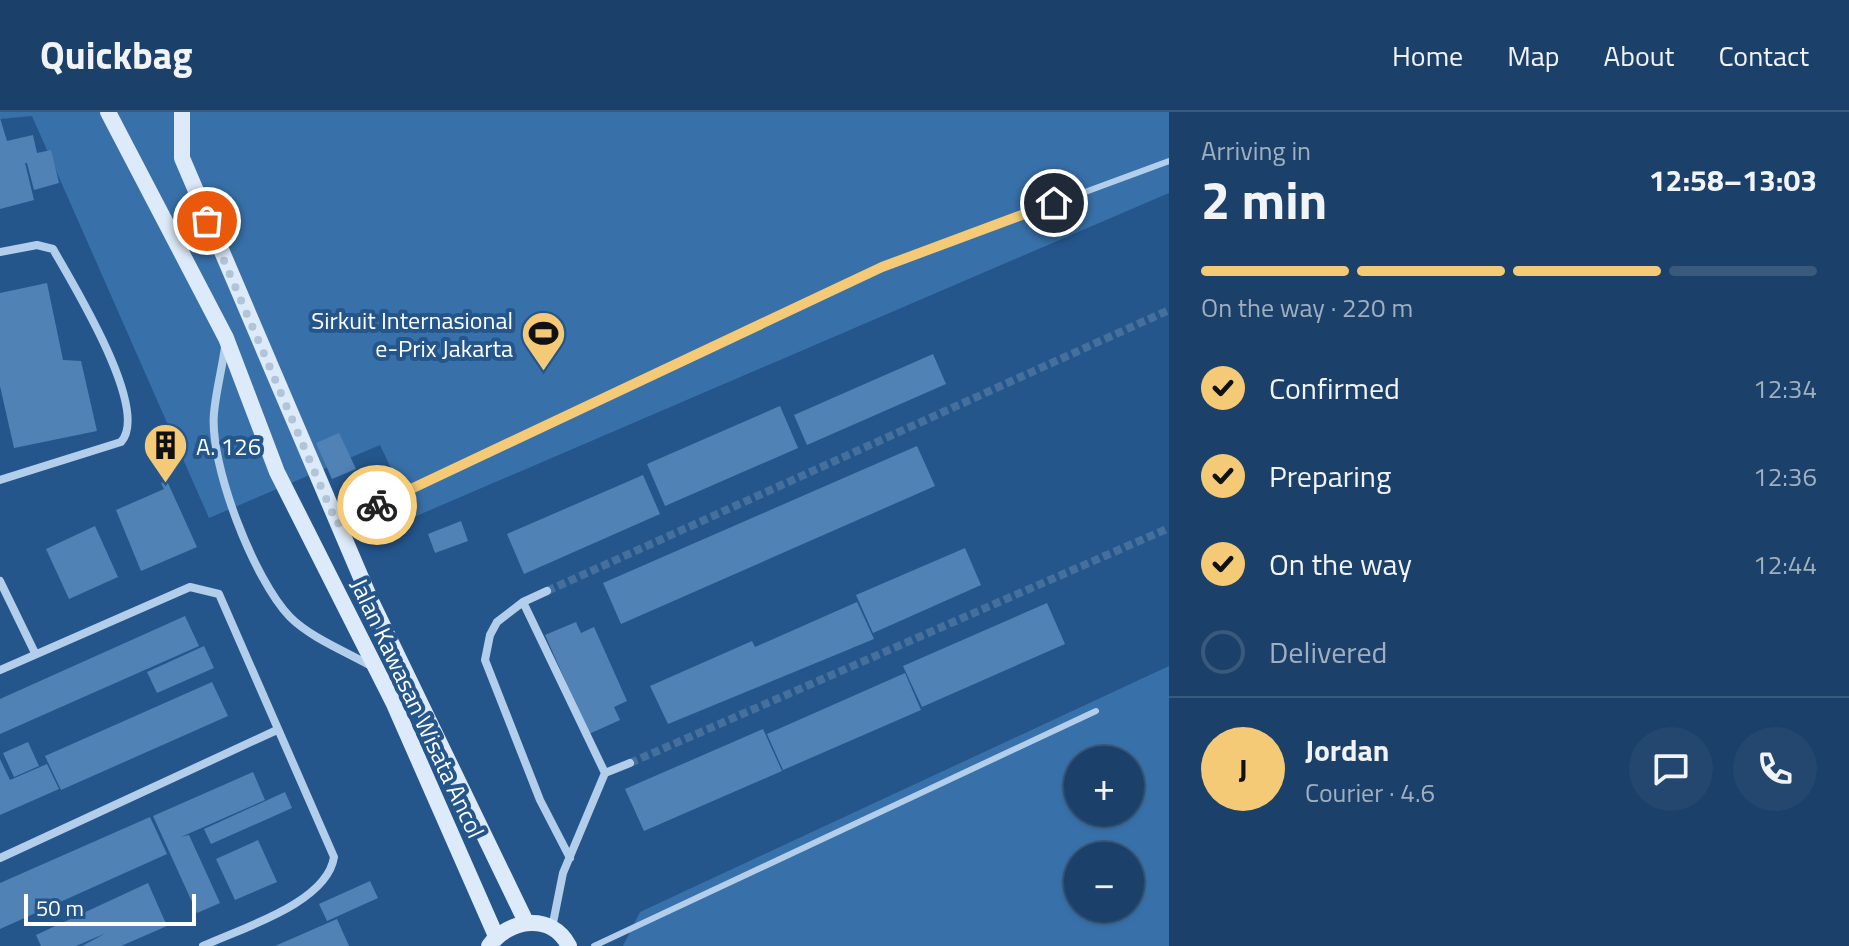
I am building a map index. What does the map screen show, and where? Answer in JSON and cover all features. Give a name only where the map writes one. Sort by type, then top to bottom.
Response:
[{"type":"street","name":"Jalan Kawasan Wisata Ancol","points":[[108,112],[226,338],[277,472],[378,670],[492,941]]},
{"type":"street","name":"Jalan Kawasan Wisata Ancol","points":[[182,112],[182,158],[207,221],[337,524],[526,922]]},
{"type":"street","points":[[172,233],[207,221]]},
{"type":"street","points":[[0,252],[37,245],[53,249],[111,358],[130,421],[128,435],[121,442],[0,480]]},
{"type":"street","points":[[226,338],[214,413],[219,473],[257,564],[291,618],[378,670]]},
{"type":"street","points":[[0,581],[35,653]]},
{"type":"street","points":[[0,670],[190,587],[219,594],[334,857],[332,871],[319,888],[294,904],[203,946]]},
{"type":"street","points":[[547,591],[523,602],[497,622],[490,635],[485,660],[540,800],[570,858]]},
{"type":"street","points":[[523,602],[605,773]]},
{"type":"street","points":[[0,858],[277,730]]},
{"type":"street","points":[[552,928],[563,873],[605,773],[630,763]]},
{"type":"street","points":[[492,941],[510,927],[526,922],[552,928],[569,946]]},
{"type":"lane","points":[[337,524],[882,267],[1169,161]]},
{"type":"lane","points":[[594,946],[1096,711]]},
{"type":"shaded area","name":"Sirkuit Internasional e-Prix Jakarta","points":[[0,112],[1169,112],[1169,193],[414,517],[380,445],[209,518],[32,116],[0,119]]},
{"type":"shaded area","points":[[1169,666],[1169,946],[623,946],[640,912]]},
{"type":"building","points":[[0,118],[7,141],[33,135],[37,153],[51,150],[59,183],[34,190],[25,163],[34,200],[0,209]]},
{"type":"building","points":[[47,283],[63,360],[81,361],[97,431],[14,448],[0,386],[0,293]]},
{"type":"building","points":[[933,354],[946,384],[807,445],[794,415]]},
{"type":"building","points":[[780,406],[798,448],[665,506],[647,464]]},
{"type":"building","points":[[339,433],[356,469],[332,479],[316,443]]},
{"type":"building","points":[[917,446],[935,486],[621,624],[603,583]]},
{"type":"building","points":[[643,475],[660,514],[524,574],[507,534]]},
{"type":"building","points":[[167,481],[197,547],[141,571],[116,510],[164,489],[161,483]]},
{"type":"building","points":[[461,521],[468,541],[435,553],[428,534]]},
{"type":"building","points":[[95,526],[118,577],[69,599],[46,549]]},
{"type":"building","points":[[965,548],[981,585],[873,633],[856,595]]},
{"type":"building","points":[[857,602],[874,639],[668,724],[650,686],[752,641],[755,647]]},
{"type":"building","points":[[1047,603],[1065,644],[922,707],[903,666]]},
{"type":"building","points":[[185,616],[199,646],[0,734],[0,699]]},
{"type":"building","points":[[576,622],[581,633],[594,627],[627,701],[614,707],[620,720],[589,734],[545,635]]},
{"type":"building","points":[[204,646],[214,668],[157,693],[147,672]]},
{"type":"building","points":[[905,673],[921,710],[783,770],[767,734]]},
{"type":"building","points":[[212,682],[228,716],[61,790],[45,756]]},
{"type":"building","points":[[763,729],[782,771],[644,831],[625,789]]},
{"type":"building","points":[[28,742],[39,766],[14,777],[3,753]]},
{"type":"building","points":[[0,759],[10,780],[47,764],[59,789],[0,815]]},
{"type":"building","points":[[253,772],[265,800],[181,837],[189,835],[220,903],[197,913],[153,816]]},
{"type":"building","points":[[285,792],[292,808],[211,844],[204,829]]},
{"type":"building","points":[[150,817],[167,854],[0,929],[0,883]]},
{"type":"building","points":[[258,840],[277,882],[235,900],[216,859]]},
{"type":"building","points":[[370,881],[378,898],[327,921],[319,904]]},
{"type":"building","points":[[148,883],[167,926],[121,946],[82,946],[106,933],[76,946],[41,946],[36,935]]},
{"type":"building","points":[[337,919],[349,946],[275,946],[307,932]]},
{"type":"tunnel","points":[[547,591],[1169,310]]},
{"type":"tunnel","points":[[630,763],[1169,528]]},
{"type":"way so far","points":[[207,221],[337,524],[377,505]]},
{"type":"place","name":"Sirkuit Internasional e-Prix Jakarta","points":[[544,373]]},
{"type":"place","name":"A. 126","points":[[165,485]]},
{"type":"route","points":[[377,505],[882,267],[1054,203]]}]
